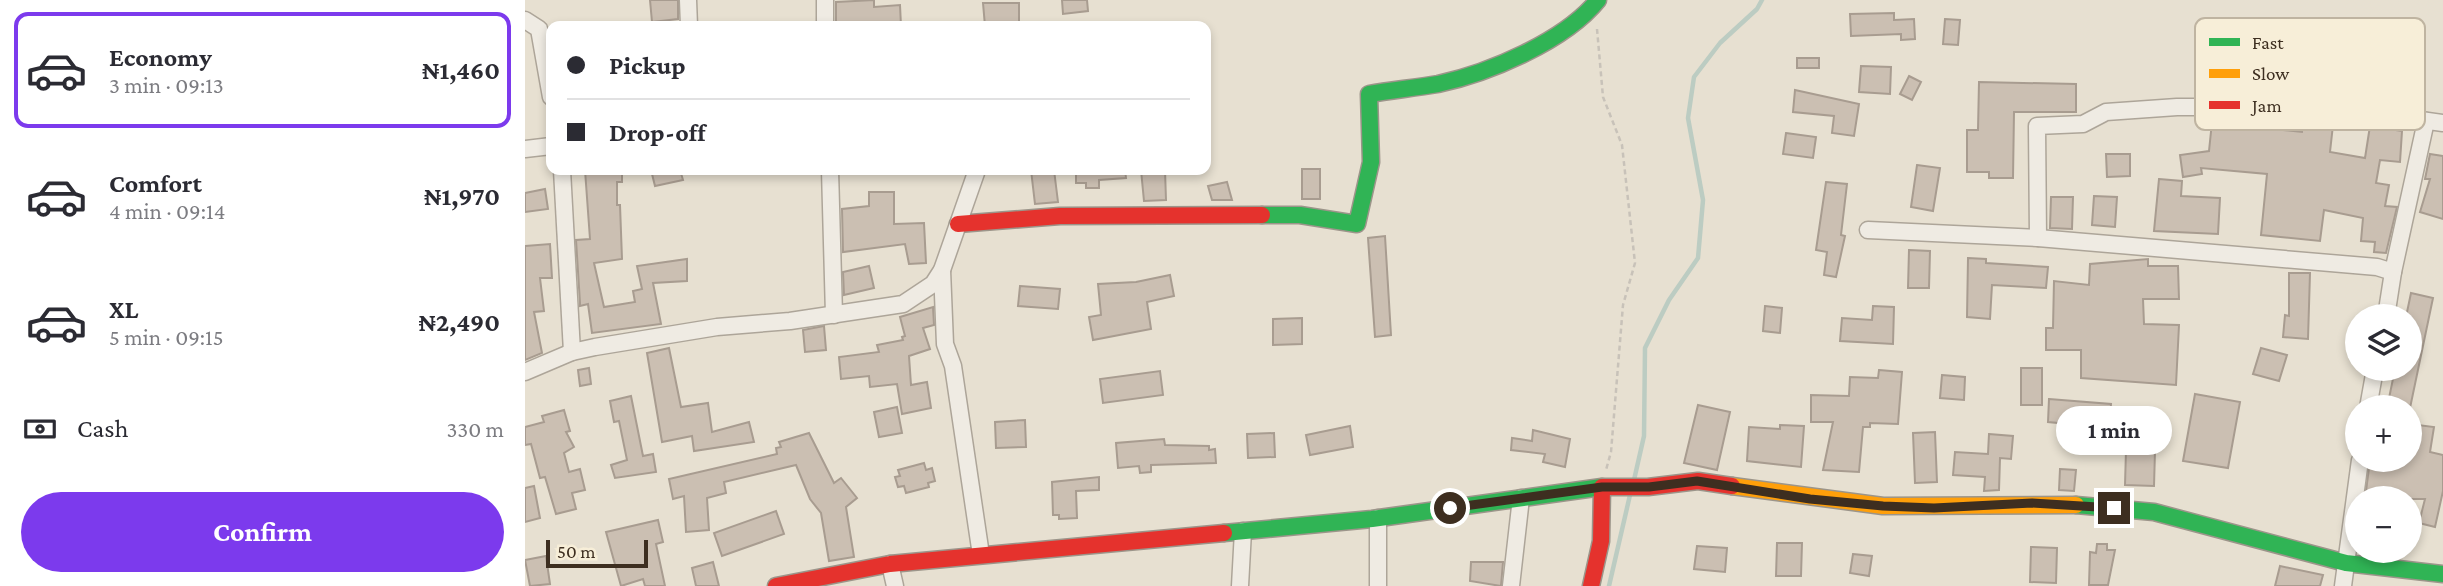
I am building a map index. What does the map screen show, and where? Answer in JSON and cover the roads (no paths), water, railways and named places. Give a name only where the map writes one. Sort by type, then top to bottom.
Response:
[{"type":"street","points":[[688,0],[689,21]]},
{"type":"street","points":[[825,0],[825,21]]},
{"type":"street","points":[[958,224],[1060,216],[1300,215],[1357,224],[1371,162],[1369,94],[1448,81],[1489,67],[1560,34],[1597,2]]},
{"type":"street","points":[[525,20],[539,29],[546,69]]},
{"type":"street","points":[[2038,238],[2037,126],[2083,124],[2106,112],[2195,107]]},
{"type":"street","points":[[2425,126],[2426,121],[2443,122]]},
{"type":"street","points":[[2388,304],[2424,130]]},
{"type":"street","points":[[525,149],[546,147]]},
{"type":"street","points":[[562,175],[572,352]]},
{"type":"street","points":[[830,175],[834,314]]},
{"type":"street","points":[[525,373],[572,352],[717,327],[903,304],[933,284],[942,270],[975,175]]},
{"type":"street","points":[[1868,230],[2038,238],[2377,267],[2393,272]]},
{"type":"street","points":[[942,270],[945,344],[953,366],[981,555]]},
{"type":"street","points":[[776,586],[890,564],[1378,518],[1602,487],[1649,487],[1697,481],[1810,499],[1883,506],[1934,508],[2032,503],[2154,512],[2345,563]]},
{"type":"street","points":[[1591,586],[1601,541],[1602,487]]},
{"type":"street","points":[[1511,586],[1521,498]]},
{"type":"street","points":[[1378,518],[1378,586]]},
{"type":"street","points":[[1240,586],[1243,531]]},
{"type":"street","points":[[2343,586],[2346,563],[2436,578]]},
{"type":"street","points":[[890,564],[895,586]]},
{"type":"waterway","points":[[1634,480],[1644,436],[1645,348],[1669,300],[1698,258],[1703,200],[1688,118],[1694,77],[1720,43],[1757,9],[1762,0]]},
{"type":"waterway","points":[[1609,586],[1630,495]]}]
